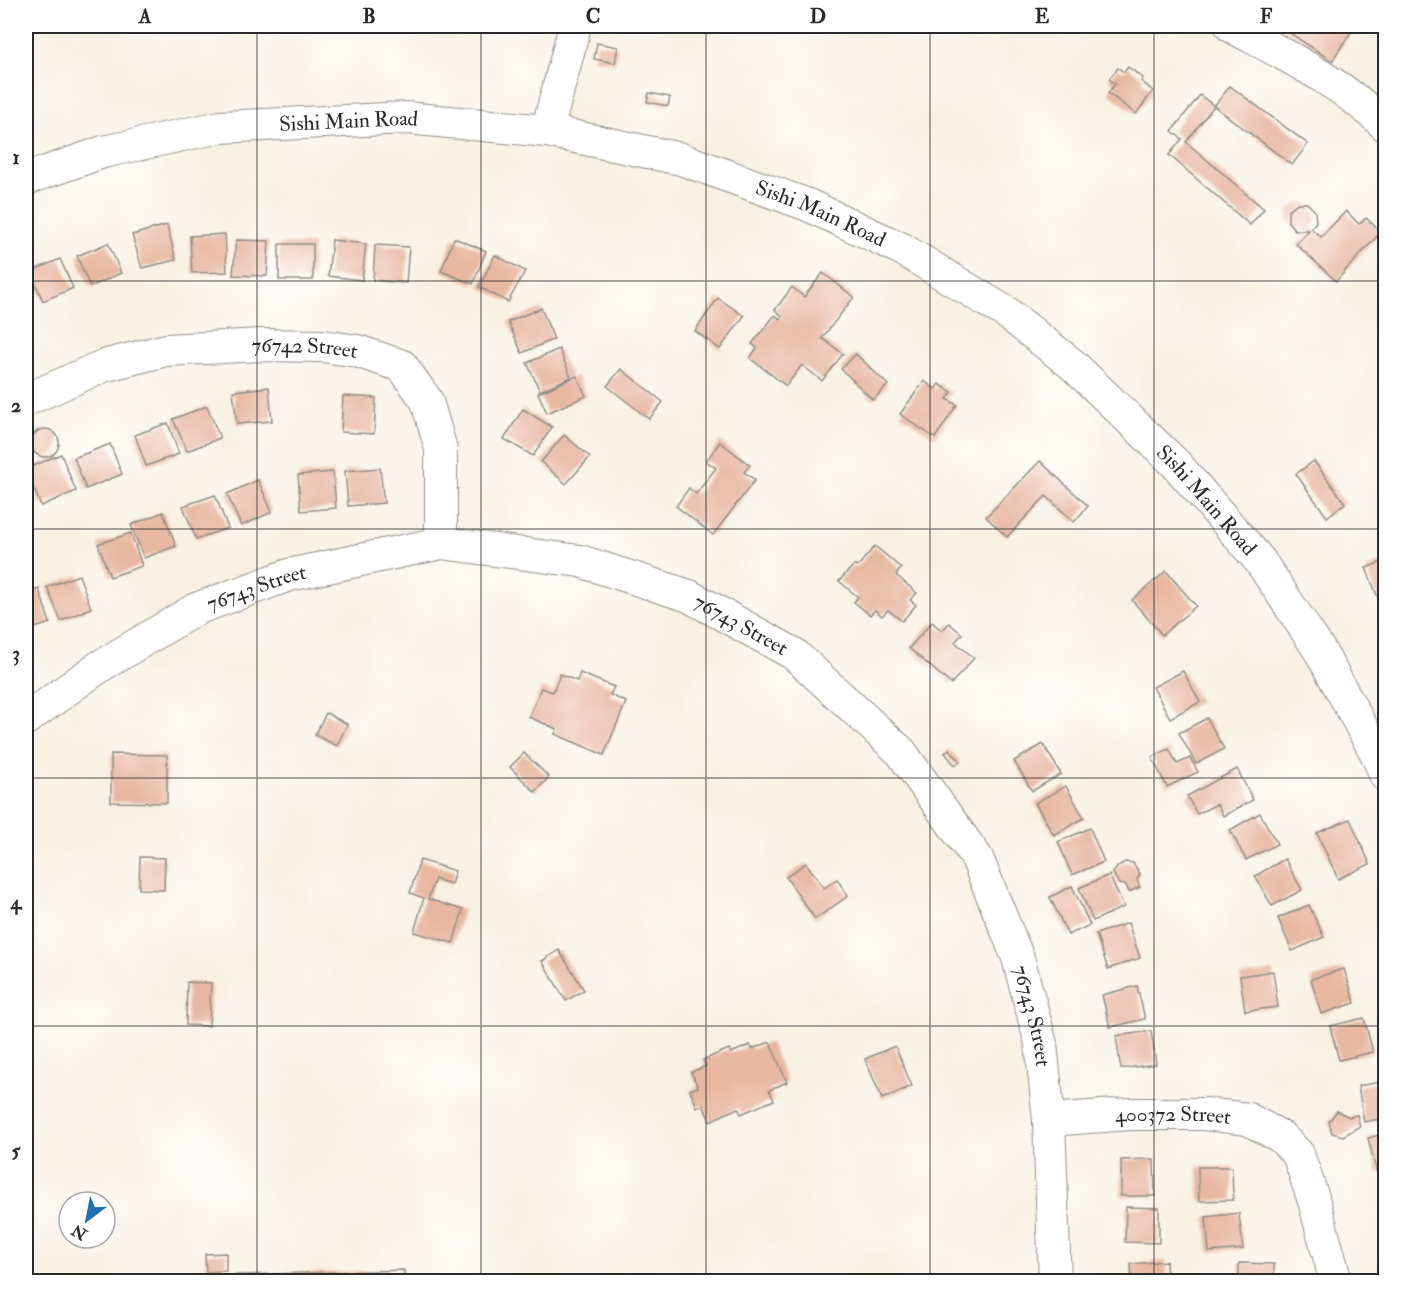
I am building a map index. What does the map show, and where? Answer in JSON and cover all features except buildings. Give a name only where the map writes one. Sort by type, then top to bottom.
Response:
[{"type":"street","points":[[547,131],[575,26]]},
{"type":"street","points":[[1231,26],[1352,96],[1386,126]]},
{"type":"street","name":"Sishi Main Road","points":[[26,179],[103,152],[220,127],[406,118],[547,131],[681,159],[808,205],[902,249],[1007,313],[1073,365],[1176,464],[1260,561],[1320,651],[1376,753],[1386,776]]},
{"type":"street","name":"76742 Street","points":[[26,400],[103,366],[166,350],[261,345],[323,346],[357,351],[402,366],[428,401],[441,448],[441,543]]},
{"type":"street","name":"76743 Street","points":[[26,719],[99,667],[196,609],[289,574],[441,543],[580,561],[689,596],[794,654],[901,752],[977,858],[1018,958],[1041,1044],[1049,1120],[1055,1281]]},
{"type":"street","name":"400372 Street","points":[[1049,1120],[1130,1114],[1204,1114],[1248,1119],[1281,1137],[1298,1154],[1314,1201],[1336,1281]]}]
